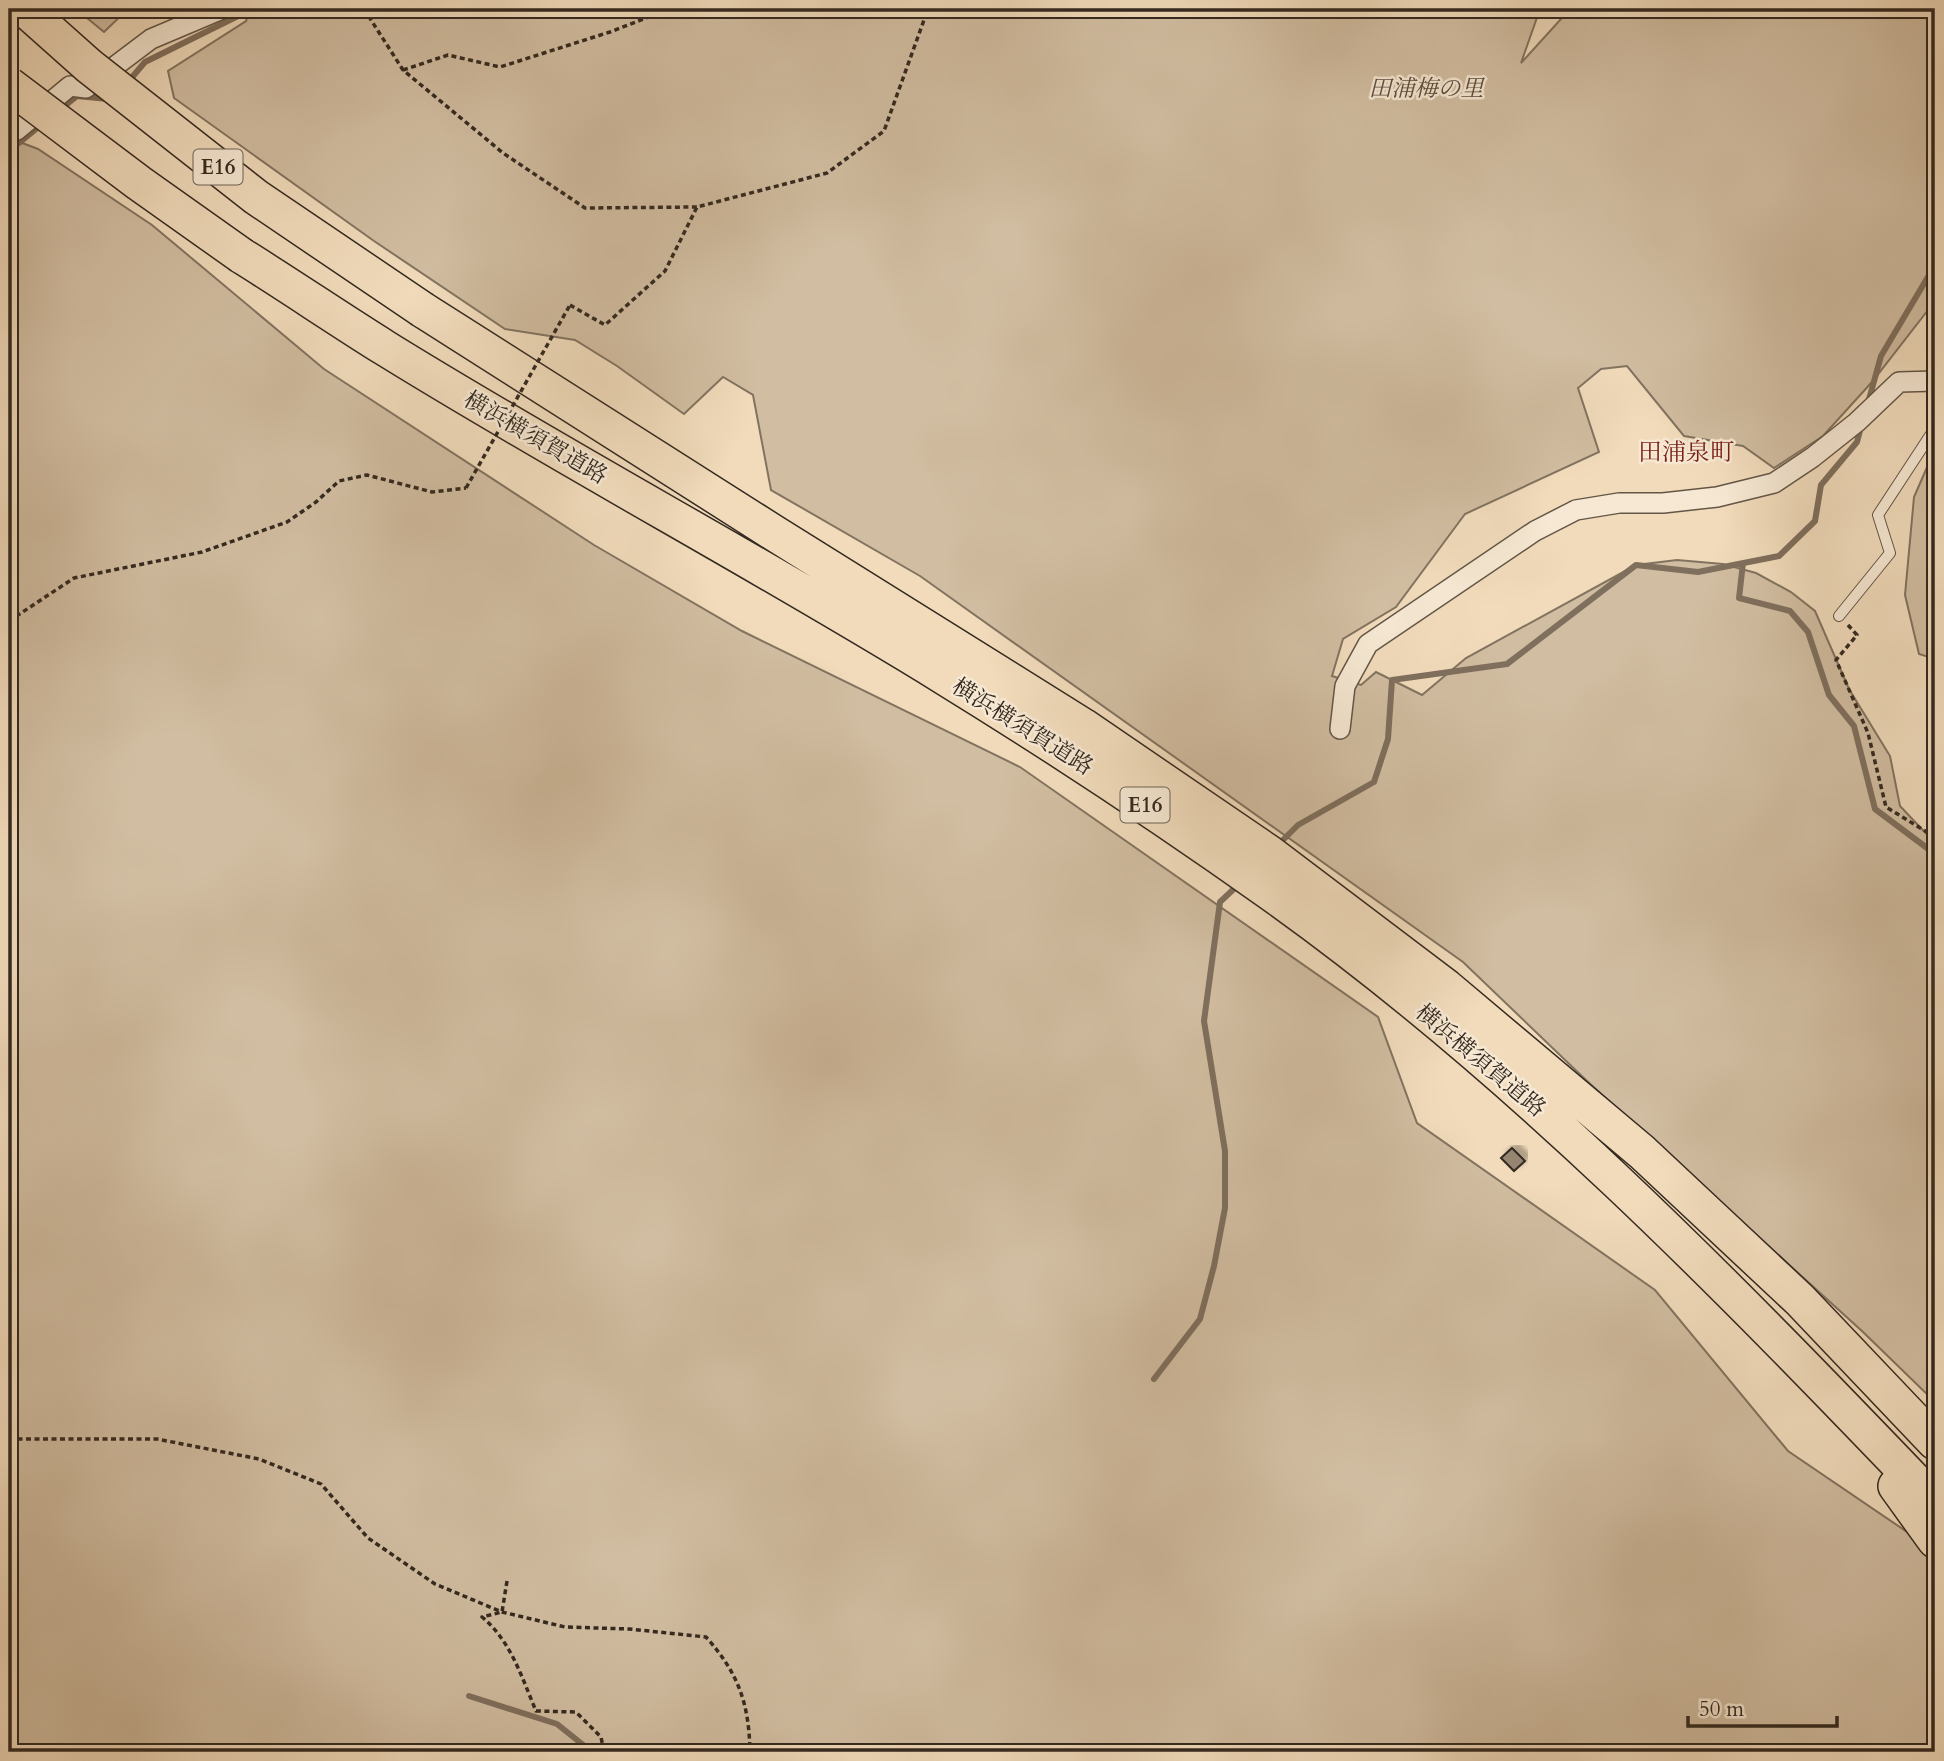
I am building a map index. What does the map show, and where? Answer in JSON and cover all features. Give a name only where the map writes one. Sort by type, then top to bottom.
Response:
[{"type":"highway","name":"横浜横須賀道路","points":[[25,9],[89,66],[256,197],[423,310],[1083,726],[1269,852],[1446,987],[1642,1152],[1800,1300],[1935,1442]]},
{"type":"highway","name":"横浜横須賀道路","points":[[9,85],[242,256],[386,349],[940,674],[1113,783],[1276,896],[1427,1013],[1553,1121],[1676,1236],[1935,1502]]},
{"type":"highway","points":[[1800,1300],[1935,1431]]},
{"type":"highway","points":[[1822,1384],[1935,1539]]},
{"type":"street","points":[[9,131],[17,130],[71,86],[86,88],[151,39],[222,9]]},
{"type":"street","points":[[1340,729],[1345,686],[1368,644],[1535,531],[1576,510],[1619,503],[1663,503],[1717,497],[1774,483],[1813,457],[1857,422],[1899,382],[1935,381]]},
{"type":"lane","points":[[1839,616],[1890,553],[1878,515],[1935,428]]},
{"type":"path","points":[[364,9],[403,70],[503,153],[585,208],[696,207],[827,173],[884,131],[928,9]]},
{"type":"path","points":[[551,9],[556,14],[558,9]]},
{"type":"path","points":[[403,70],[448,55],[500,66],[610,32],[665,9]]},
{"type":"path","points":[[9,621],[74,578],[202,552],[287,523],[340,481],[367,475],[432,492],[466,488],[570,304],[605,325],[665,271],[696,207]]},
{"type":"path","points":[[1839,616],[1857,635],[1836,660],[1868,733],[1885,807],[1935,838]]},
{"type":"path","points":[[9,1439],[157,1439],[259,1459],[321,1484],[368,1538],[435,1584],[502,1612],[565,1627],[628,1629],[706,1637],[724,1657],[740,1688],[750,1752]]},
{"type":"path","points":[[502,1612],[507,1581]]},
{"type":"path","points":[[502,1612],[482,1617],[496,1628],[509,1650],[536,1711],[576,1712],[601,1737],[604,1752]]},
{"type":"green space","points":[[76,9],[128,9],[104,32]]},
{"type":"green space","name":"田浦梅の里","points":[[250,9],[1540,9],[1521,63],[1570,9],[1935,9],[1935,301],[1872,382],[1823,436],[1774,468],[1743,446],[1684,436],[1627,366],[1601,369],[1578,388],[1599,452],[1465,514],[1396,607],[1343,639],[1332,676],[1361,685],[1376,672],[1422,695],[1466,658],[1636,565],[1677,560],[1723,564],[1756,573],[1791,592],[1815,611],[1849,689],[1890,756],[1900,806],[1935,843],[1935,1402],[1863,1332],[1586,1080],[1463,962],[920,576],[771,490],[753,395],[723,377],[684,414],[575,340],[505,329],[374,241],[174,98],[168,71],[246,21]]},
{"type":"green space","points":[[9,138],[38,149],[152,225],[324,369],[594,545],[742,631],[1020,767],[1378,1017],[1417,1123],[1655,1290],[1788,1451],[1913,1536],[1935,1569],[1935,1752],[9,1752]]},
{"type":"green space","points":[[1935,449],[1935,659],[1919,654],[1905,595],[1914,497]]},
{"type":"building","points":[[1512,1148],[1525,1161],[1514,1171],[1501,1158]]},
{"type":"waterway","points":[[128,82],[145,62],[238,16],[240,9]]},
{"type":"waterway","points":[[61,109],[77,96],[108,99]]},
{"type":"waterway","points":[[9,147],[19,143],[42,124]]},
{"type":"waterway","points":[[1868,403],[1881,356],[1935,265]]},
{"type":"waterway","points":[[1278,845],[1298,825],[1374,782],[1388,739],[1392,680],[1507,664],[1636,565],[1698,572],[1779,556],[1815,521],[1821,485],[1857,442],[1861,427]]},
{"type":"waterway","points":[[1743,563],[1739,598],[1790,611],[1808,632],[1829,695],[1854,726],[1875,809],[1935,854]]},
{"type":"waterway","points":[[1154,1379],[1200,1319],[1225,1208],[1225,1151],[1204,1021],[1220,902],[1238,885]]},
{"type":"waterway","points":[[469,1696],[557,1724],[592,1752]]},
{"type":"district","name":"田浦泉町","points":[[1686,452]]}]
